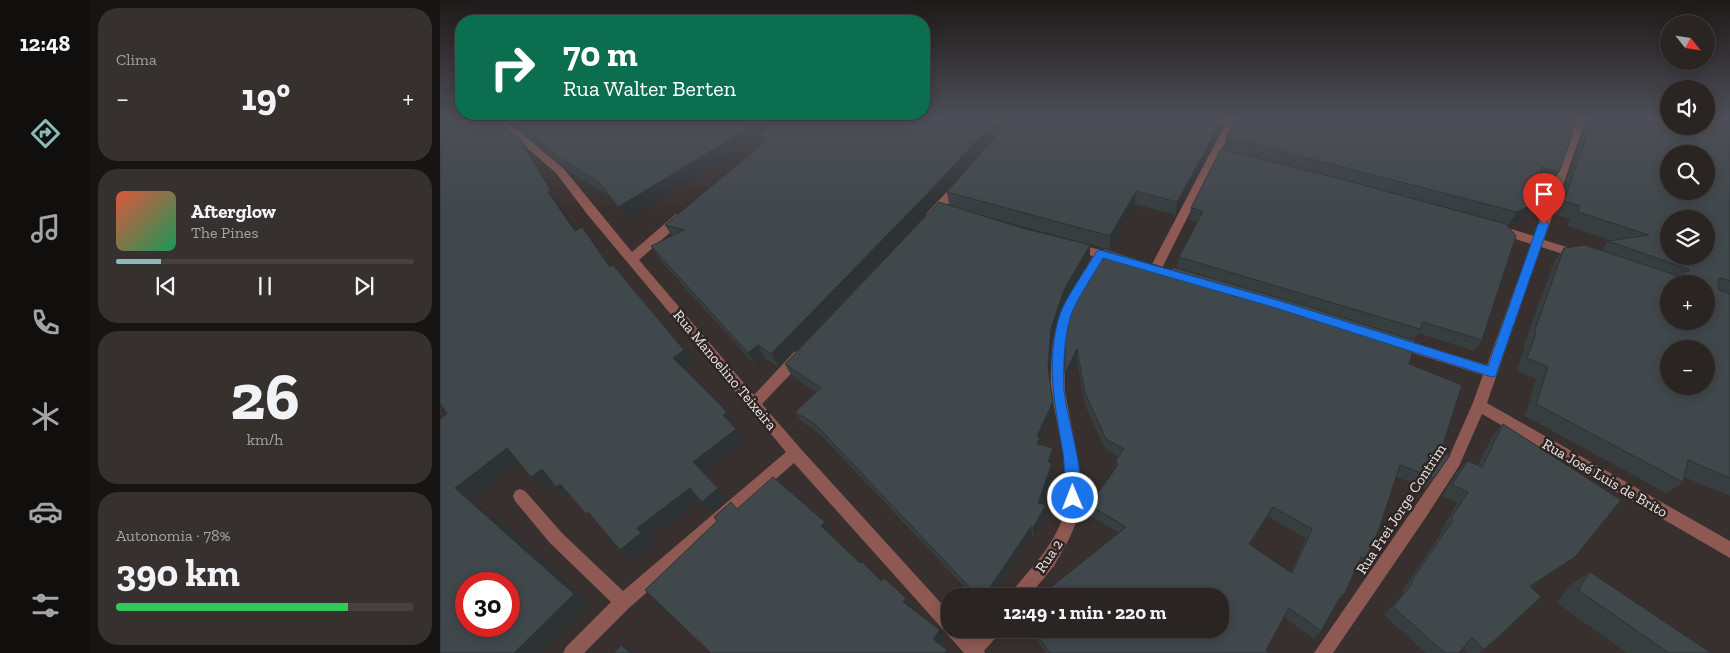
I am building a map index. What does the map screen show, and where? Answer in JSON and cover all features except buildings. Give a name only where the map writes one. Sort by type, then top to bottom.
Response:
[{"type":"street","name":"Rua Manoelino Teixeira","points":[[534,149],[560,171],[591,211],[755,403],[795,453],[941,615]]},
{"type":"street","points":[[1156,268],[1222,149]]},
{"type":"street","name":"Rua Frei Jorge Contrim","points":[[1323,653],[1454,461],[1492,372],[1538,240],[1566,149]]},
{"type":"street","points":[[926,222],[944,209],[965,178]]},
{"type":"street","points":[[632,259],[690,208]]},
{"type":"street","points":[[1486,225],[1538,240],[1593,260]]},
{"type":"street","points":[[1062,244],[1128,261]]},
{"type":"street","name":"Rua 2","points":[[1025,588],[1048,560],[1064,534],[1070,518],[1073,498],[1073,471],[1058,392],[1058,350],[1066,313],[1100,254]]},
{"type":"street","points":[[1388,339],[1492,372]]},
{"type":"street","points":[[755,403],[809,346]]},
{"type":"street","name":"Rua José Luis de Brito","points":[[1479,405],[1730,550]]},
{"type":"street","points":[[572,653],[623,602],[795,453]]},
{"type":"street","points":[[520,496],[556,538],[623,602]]},
{"type":"street","points":[[962,638],[974,652],[985,638]]},
{"type":"route","points":[[1073,498],[1073,471],[1058,392],[1058,350],[1066,313],[1100,254],[1156,268],[1277,304],[1492,372],[1515,302],[1544,224]]}]
